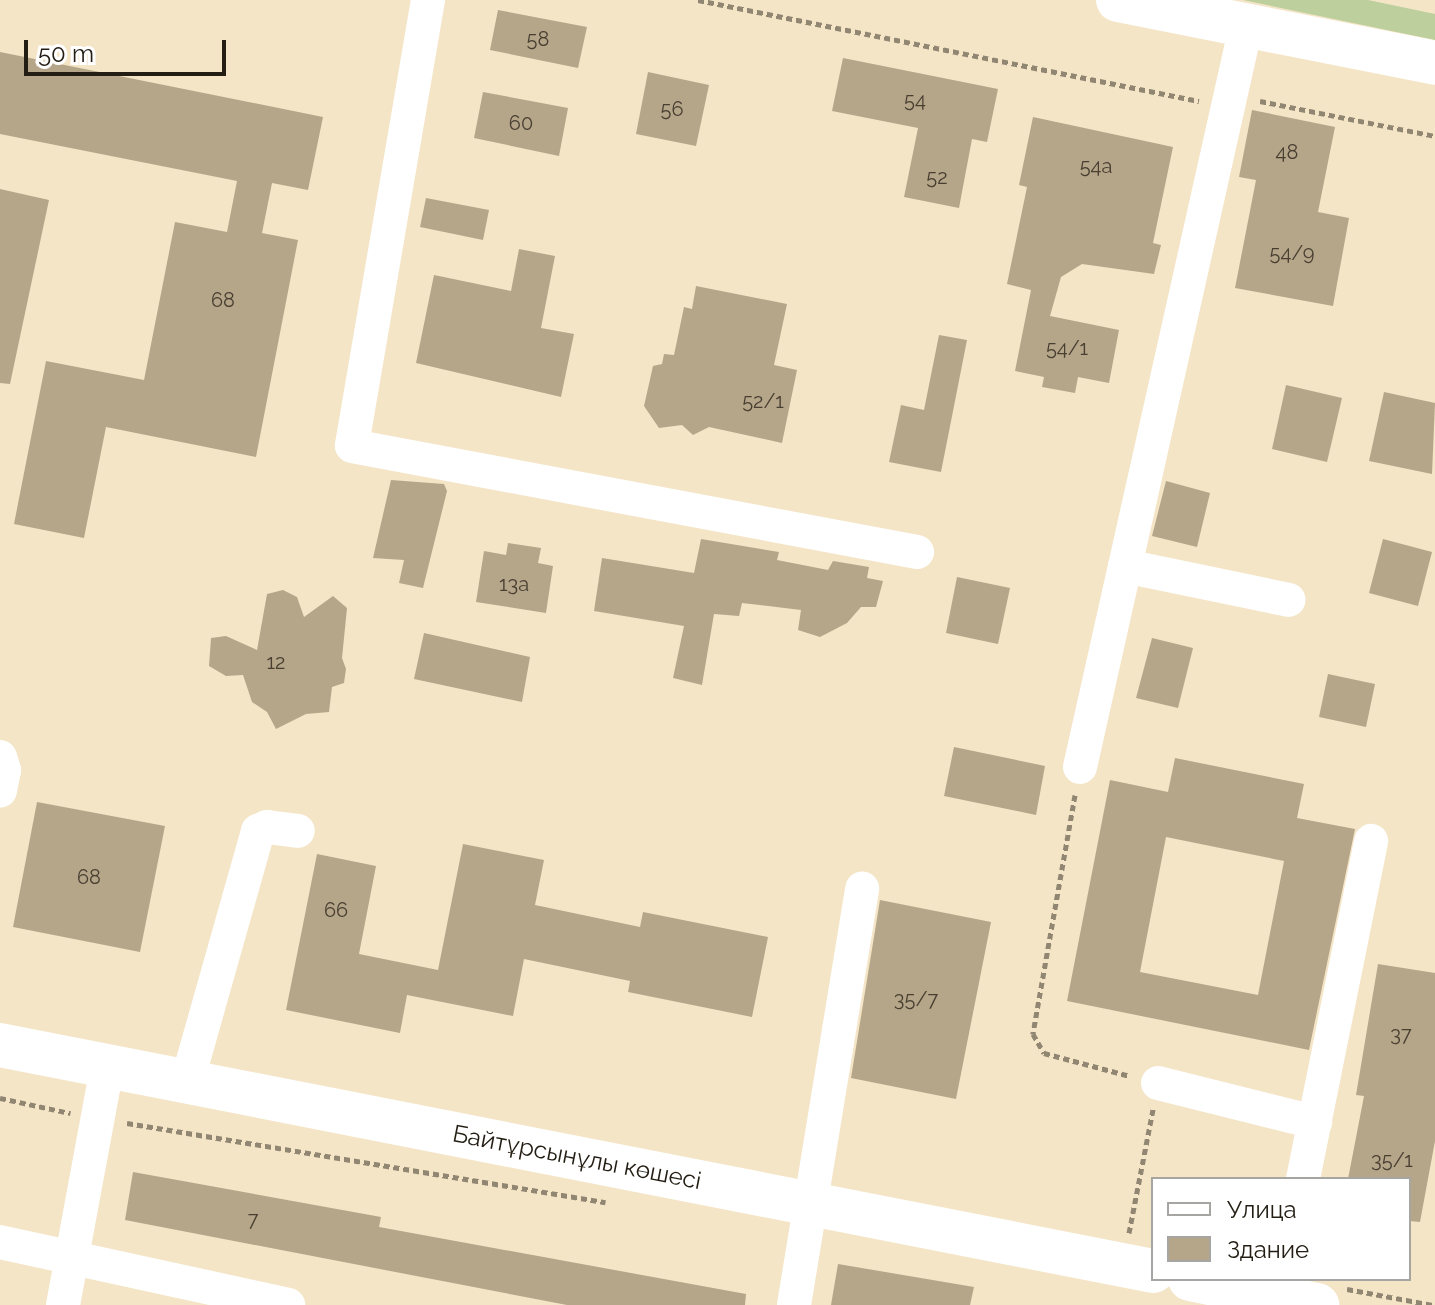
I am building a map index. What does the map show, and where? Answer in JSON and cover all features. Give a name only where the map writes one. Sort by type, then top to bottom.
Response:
[{"type":"main road","points":[[1118,0],[1435,63]]},
{"type":"main road","name":"Байтұрсынұлы көшесі","points":[[0,1045],[814,1202],[1138,1268]]},
{"type":"main road","points":[[1208,1281],[1305,1292]]},
{"type":"street","points":[[428,0],[352,446],[917,552]]},
{"type":"street","points":[[1080,767],[1246,26]]},
{"type":"street","points":[[1125,566],[1289,600]]},
{"type":"street","points":[[0,757],[4,770],[0,791]]},
{"type":"street","points":[[187,1082],[258,831],[267,827],[298,831]]},
{"type":"street","points":[[1303,1177],[1371,841]]},
{"type":"street","points":[[794,1305],[814,1202],[862,889]]},
{"type":"street","points":[[63,1305],[100,1119],[107,1068]]},
{"type":"street","points":[[1158,1083],[1315,1122]]},
{"type":"street","points":[[0,1242],[72,1255],[288,1305]]},
{"type":"path","points":[[698,0],[1229,101],[1435,136]]},
{"type":"path","points":[[1080,767],[1038,995],[1036,1044],[1044,1053],[1158,1083],[1138,1268]]},
{"type":"path","points":[[0,1098],[100,1119],[619,1205]]},
{"type":"path","points":[[1305,1292],[1433,1305]]},
{"type":"green space","points":[[1243,0],[1368,0],[1435,14],[1435,40]]},
{"type":"building","points":[[498,10],[587,27],[578,68],[490,50]]},
{"type":"building","points":[[0,52],[323,117],[308,190],[272,183],[262,233],[298,240],[256,457],[106,427],[84,538],[14,524],[46,361],[144,380],[175,222],[227,232],[237,181],[0,134]]},
{"type":"building","points":[[843,58],[998,89],[987,142],[972,139],[959,208],[904,197],[918,128],[832,111]]},
{"type":"building","points":[[648,72],[709,85],[696,146],[636,134]]},
{"type":"building","points":[[483,92],[568,108],[559,156],[474,138]]},
{"type":"building","points":[[1252,110],[1335,127],[1318,212],[1349,218],[1333,306],[1235,288],[1256,180],[1239,177]]},
{"type":"building","points":[[1033,117],[1173,147],[1153,243],[1161,245],[1154,274],[1082,264],[1061,277],[1050,316],[1119,330],[1109,383],[1078,377],[1075,393],[1042,387],[1044,377],[1015,371],[1031,290],[1007,284],[1027,187],[1019,185]]},
{"type":"building","points":[[0,189],[49,200],[10,384],[0,383]]},
{"type":"building","points":[[426,198],[489,210],[483,240],[420,227]]},
{"type":"building","points":[[519,249],[555,256],[541,328],[574,334],[561,397],[416,363],[434,275],[511,291]]},
{"type":"building","points":[[696,286],[787,304],[774,365],[797,370],[782,443],[709,427],[693,435],[682,425],[659,428],[644,406],[653,366],[662,364],[664,354],[674,355],[684,307],[692,309]]},
{"type":"building","points":[[939,335],[967,340],[941,472],[889,462],[901,405],[924,410]]},
{"type":"building","points":[[1286,385],[1342,398],[1327,462],[1272,449]]},
{"type":"building","points":[[1384,392],[1435,403],[1432,474],[1369,461]]},
{"type":"building","points":[[391,480],[444,484],[447,491],[423,588],[399,583],[404,560],[373,558]]},
{"type":"building","points":[[1166,481],[1210,493],[1197,547],[1152,536]]},
{"type":"building","points":[[701,539],[779,552],[777,560],[828,570],[833,561],[869,567],[867,578],[883,581],[876,607],[861,607],[847,623],[820,637],[798,630],[801,610],[742,603],[739,616],[714,614],[702,685],[673,678],[684,626],[594,611],[602,558],[694,573]]},
{"type":"building","points":[[1383,539],[1432,552],[1418,606],[1369,593]]},
{"type":"building","points":[[508,543],[541,548],[538,563],[553,566],[546,613],[476,602],[484,551],[506,555]]},
{"type":"building","points":[[957,577],[1010,588],[998,644],[946,633]]},
{"type":"building","points":[[283,590],[297,597],[304,617],[333,596],[347,608],[342,658],[346,669],[344,683],[332,687],[329,712],[306,714],[276,729],[267,712],[252,702],[243,675],[226,676],[209,666],[211,638],[226,636],[257,650],[267,594]]},
{"type":"building","points":[[424,633],[530,657],[522,702],[414,679]]},
{"type":"building","points":[[1152,638],[1193,648],[1178,708],[1136,698]]},
{"type":"building","points":[[1328,674],[1375,684],[1366,727],[1319,717]]},
{"type":"building","points":[[954,747],[1045,766],[1036,815],[944,796]]},
{"type":"building","points":[[1175,758],[1304,784],[1297,818],[1355,829],[1309,1050],[1067,1001],[1110,780],[1168,792]],"holes":[[[1166,837],[1284,861],[1258,995],[1140,972]]]},
{"type":"building","points":[[37,802],[165,826],[140,952],[13,927]]},
{"type":"building","points":[[463,844],[544,860],[535,905],[640,927],[643,912],[768,937],[752,1017],[628,992],[630,981],[524,959],[513,1016],[407,995],[400,1033],[286,1010],[317,854],[376,866],[359,954],[438,970]]},
{"type":"building","points":[[880,900],[991,922],[956,1099],[851,1078]]},
{"type":"building","points":[[1378,964],[1435,973],[1435,1141],[1420,1222],[1411,1221],[1411,1177],[1348,1177],[1364,1096],[1356,1095]]},
{"type":"building","points":[[133,1172],[381,1217],[379,1227],[746,1294],[745,1305],[567,1305],[125,1220]]},
{"type":"building","points":[[838,1264],[974,1287],[970,1305],[831,1305]]}]
